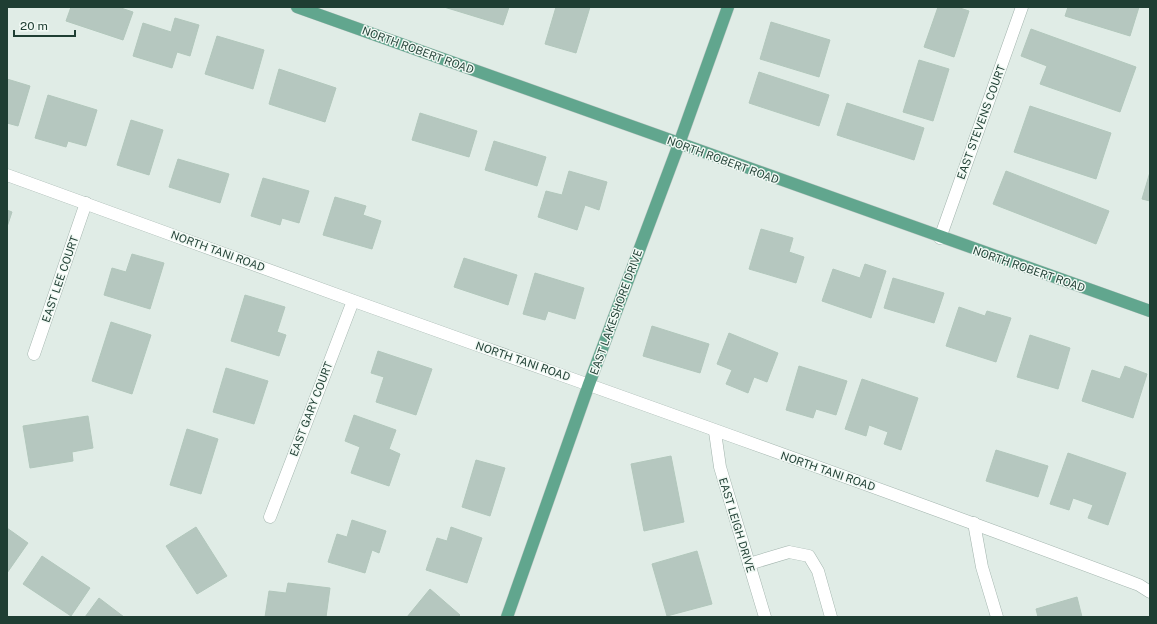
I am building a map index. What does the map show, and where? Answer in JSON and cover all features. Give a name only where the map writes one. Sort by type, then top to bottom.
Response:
[{"type":"main road","name":"NORTH ROBERT ROAD","points":[[297,7],[940,238],[1150,311]]},
{"type":"main road","name":"EAST LAKESHORE DRIVE","points":[[507,617],[589,384],[679,144],[728,7]]},
{"type":"street","name":"EAST STEVENS COURT","points":[[940,238],[1022,7]]},
{"type":"street","name":"NORTH TANI ROAD","points":[[7,175],[353,301],[589,384],[715,432],[974,523],[1140,585],[1150,592]]},
{"type":"street","name":"EAST LEE COURT","points":[[34,354],[86,203]]},
{"type":"street","name":"EAST GARY COURT","points":[[270,517],[353,301]]},
{"type":"street","name":"EAST LEIGH DRIVE","points":[[715,432],[720,467],[766,617]]},
{"type":"street","points":[[974,523],[982,567],[997,617]]},
{"type":"street","points":[[749,564],[789,552],[809,556],[818,571],[831,617]]},
{"type":"building","points":[[71,7],[118,7],[133,12],[123,40],[66,21]]},
{"type":"building","points":[[444,7],[509,7],[503,25]]},
{"type":"building","points":[[556,7],[590,7],[576,53],[545,44]]},
{"type":"building","points":[[938,7],[957,7],[969,11],[954,57],[924,47]]},
{"type":"building","points":[[1068,7],[1139,7],[1130,36],[1065,16]]},
{"type":"building","points":[[175,18],[199,25],[190,56],[177,52],[172,68],[133,56],[143,23],[171,32]]},
{"type":"building","points":[[771,22],[830,40],[819,77],[760,59]]},
{"type":"building","points":[[1031,29],[1136,67],[1120,112],[1040,84],[1047,66],[1021,56]]},
{"type":"building","points":[[217,36],[264,50],[253,89],[205,74]]},
{"type":"building","points":[[919,60],[949,69],[933,121],[903,112]]},
{"type":"building","points":[[279,69],[336,88],[325,122],[269,104]]},
{"type":"building","points":[[759,72],[829,95],[819,126],[749,103]]},
{"type":"building","points":[[7,79],[30,86],[18,126],[7,123]]},
{"type":"building","points":[[48,95],[97,110],[86,146],[68,141],[66,147],[35,138]]},
{"type":"building","points":[[847,103],[924,128],[914,160],[837,135]]},
{"type":"building","points":[[1030,106],[1111,133],[1096,179],[1014,152]]},
{"type":"building","points":[[420,113],[477,131],[469,157],[412,140]]},
{"type":"building","points":[[131,120],[163,130],[149,175],[117,165]]},
{"type":"building","points":[[494,141],[546,157],[537,186],[485,170]]},
{"type":"building","points":[[178,159],[229,174],[220,203],[169,187]]},
{"type":"building","points":[[569,171],[607,182],[599,210],[585,205],[577,230],[538,217],[546,191],[562,195]]},
{"type":"building","points":[[1006,171],[1109,211],[1096,244],[993,204]]},
{"type":"building","points":[[1150,172],[1150,201],[1142,199]]},
{"type":"building","points":[[263,178],[309,191],[299,223],[282,218],[280,225],[251,216]]},
{"type":"building","points":[[335,197],[366,206],[363,215],[381,221],[372,249],[323,235]]},
{"type":"building","points":[[7,210],[12,212],[7,227]]},
{"type":"building","points":[[761,229],[793,238],[789,252],[804,257],[796,283],[749,269]]},
{"type":"building","points":[[132,254],[164,263],[150,309],[104,295],[112,268],[126,272]]},
{"type":"building","points":[[464,258],[517,275],[508,305],[454,287]]},
{"type":"building","points":[[865,264],[886,271],[871,318],[822,301],[833,269],[860,278]]},
{"type":"building","points":[[535,273],[584,288],[575,319],[548,311],[545,320],[523,314]]},
{"type":"building","points":[[893,278],[944,293],[934,323],[884,308]]},
{"type":"building","points":[[245,295],[285,307],[277,332],[286,335],[279,356],[231,341]]},
{"type":"building","points":[[959,307],[985,316],[987,311],[1011,318],[996,362],[946,346]]},
{"type":"building","points":[[111,322],[151,335],[132,394],[92,381]]},
{"type":"building","points":[[652,326],[709,344],[700,373],[643,356]]},
{"type":"building","points":[[729,333],[778,353],[767,382],[754,377],[748,393],[726,384],[732,370],[717,364]]},
{"type":"building","points":[[1030,335],[1070,348],[1058,389],[1017,377]]},
{"type":"building","points":[[378,351],[432,369],[416,415],[376,402],[384,377],[371,373]]},
{"type":"building","points":[[799,366],[847,381],[836,415],[816,409],[813,418],[786,410]]},
{"type":"building","points":[[1125,366],[1147,374],[1133,418],[1082,401],[1092,370],[1120,379]]},
{"type":"building","points":[[226,368],[268,381],[254,424],[213,412]]},
{"type":"building","points":[[862,379],[918,398],[901,450],[884,444],[888,432],[869,425],[866,436],[845,429]]},
{"type":"building","points":[[354,415],[396,430],[389,449],[400,454],[389,486],[351,473],[360,447],[345,441]]},
{"type":"building","points":[[88,416],[93,448],[72,452],[73,461],[30,468],[23,426]]},
{"type":"building","points":[[187,429],[218,439],[201,494],[170,485]]},
{"type":"building","points":[[996,450],[1048,466],[1038,497],[986,481]]},
{"type":"building","points":[[1068,453],[1126,473],[1108,525],[1088,518],[1093,505],[1073,498],[1069,510],[1050,504]]},
{"type":"building","points":[[671,456],[684,522],[644,531],[631,464]]},
{"type":"building","points":[[476,460],[505,468],[490,516],[462,507]]},
{"type":"building","points":[[352,520],[386,531],[379,553],[372,550],[365,573],[328,562],[337,534],[347,537]]},
{"type":"building","points":[[196,527],[227,576],[197,594],[166,546]]},
{"type":"building","points":[[451,527],[482,538],[467,583],[426,570],[437,538],[447,541]]},
{"type":"building","points":[[7,528],[28,543],[7,573]]},
{"type":"building","points":[[697,551],[712,604],[667,616],[652,564]]},
{"type":"building","points":[[42,556],[90,588],[71,616],[23,584]]},
{"type":"building","points":[[288,583],[330,588],[326,617],[265,617],[269,591],[286,593]]},
{"type":"building","points":[[430,589],[460,615],[458,617],[407,617]]},
{"type":"building","points":[[1077,597],[1082,617],[1038,617],[1036,609]]},
{"type":"building","points":[[99,598],[124,617],[85,617]]}]
